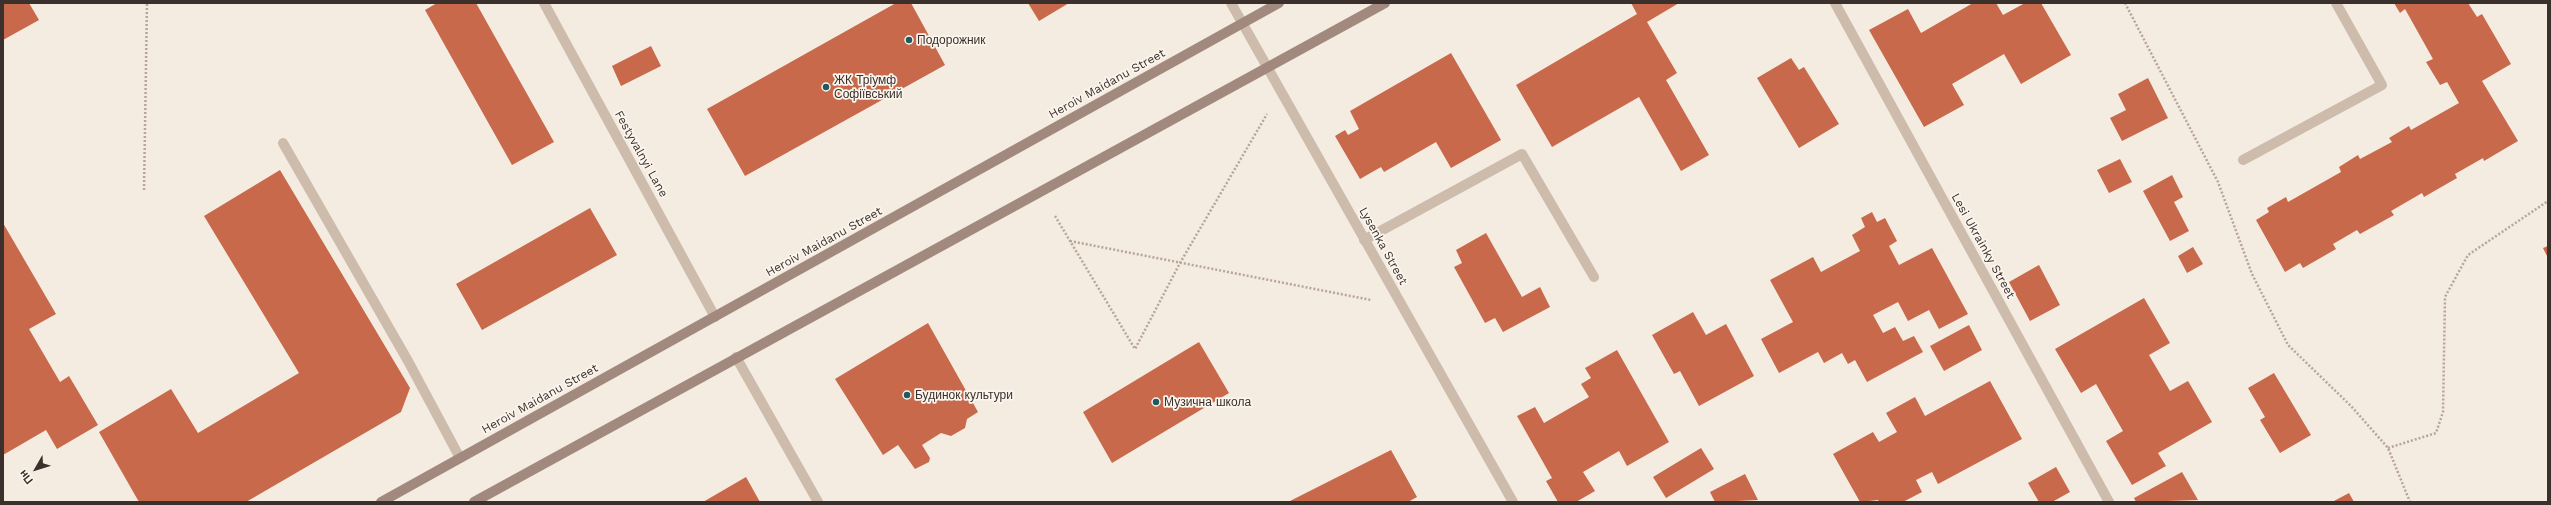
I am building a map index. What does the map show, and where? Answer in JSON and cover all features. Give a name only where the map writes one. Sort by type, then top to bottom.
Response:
[{"type":"street","name":"Festyvalnyi Lane","points":[[544,3],[715,317]]},
{"type":"street","name":"Lysenka Street","points":[[1231,3],[1513,502]]},
{"type":"street","name":"Heroiv Maidanu Street","points":[[381,502],[1279,3]]},
{"type":"street","points":[[474,502],[736,356],[1384,3]]},
{"type":"street","name":"Lesi Ukrainky Street","points":[[1835,3],[2109,502]]},
{"type":"street","points":[[2243,160],[2382,85],[2336,3]]},
{"type":"street","points":[[283,143],[408,361],[460,458]]},
{"type":"street","points":[[1364,240],[1522,154],[1594,277]]},
{"type":"street","points":[[736,356],[818,502]]},
{"type":"path","points":[[144,190],[147,3]]},
{"type":"path","points":[[2125,3],[2218,182],[2252,274],[2288,345],[2351,406],[2388,448],[2410,502]]},
{"type":"path","points":[[1055,216],[1135,349],[1180,263],[1267,114]]},
{"type":"path","points":[[2388,448],[2436,433],[2443,412],[2445,297],[2468,255],[2548,201]]},
{"type":"path","points":[[1070,242],[1377,302]]},
{"type":"building","points":[[3,3],[29,3],[39,20],[3,40]]},
{"type":"building","points":[[437,3],[476,3],[554,142],[512,165],[425,10]]},
{"type":"building","name":"ЖК Тріумф Софіївський","points":[[896,3],[911,3],[945,65],[745,176],[707,109]]},
{"type":"building","points":[[1028,3],[1069,3],[1039,21]]},
{"type":"building","points":[[1631,3],[1679,3],[1647,22],[1677,73],[1666,80],[1709,155],[1681,171],[1639,97],[1552,147],[1516,85],[1637,14]]},
{"type":"building","points":[[1973,3],[1996,3],[2003,15],[2025,3],[2041,3],[2071,55],[2021,84],[2004,54],[1952,84],[1964,105],[1924,127],[1869,30],[1908,9],[1921,33]]},
{"type":"building","points":[[2394,3],[2468,3],[2477,17],[2482,14],[2511,64],[2482,81],[2518,141],[2484,161],[2483,158],[2455,174],[2457,178],[2424,197],[2422,193],[2391,211],[2394,215],[2360,234],[2357,230],[2333,244],[2336,249],[2303,268],[2300,263],[2285,272],[2256,220],[2269,212],[2267,208],[2286,197],[2288,202],[2341,172],[2339,167],[2358,155],[2360,159],[2392,142],[2389,138],[2409,126],[2411,130],[2459,103],[2447,82],[2440,85],[2426,62],[2433,59],[2405,9],[2400,13]]},
{"type":"building","points":[[651,46],[661,66],[621,86],[612,66]]},
{"type":"building","points":[[1451,53],[1501,140],[1451,168],[1436,142],[1384,172],[1381,167],[1360,179],[1335,136],[1345,130],[1348,135],[1359,129],[1350,111]]},
{"type":"building","points":[[1791,58],[1799,70],[1804,67],[1839,124],[1799,148],[1757,78]]},
{"type":"building","points":[[2148,78],[2168,118],[2122,141],[2110,118],[2126,110],[2118,94]]},
{"type":"building","points":[[2120,159],[2132,182],[2109,193],[2097,170]]},
{"type":"building","points":[[280,170],[410,388],[401,412],[246,502],[139,502],[99,432],[171,389],[198,433],[299,373],[204,216]]},
{"type":"building","points":[[2172,175],[2183,197],[2174,202],[2189,231],[2170,241],[2143,191]]},
{"type":"building","points":[[590,208],[617,255],[482,330],[456,284]]},
{"type":"building","points":[[1872,212],[1877,222],[1885,218],[1897,241],[1889,246],[1899,265],[1932,248],[1968,314],[1939,329],[1929,310],[1908,321],[1898,302],[1873,315],[1883,333],[1895,327],[1903,341],[1914,336],[1923,352],[1867,382],[1855,360],[1848,364],[1842,353],[1824,363],[1818,352],[1779,373],[1761,339],[1793,322],[1770,280],[1813,257],[1821,272],[1860,251],[1852,235],[1865,227],[1861,218]]},
{"type":"building","points":[[3,223],[56,314],[29,329],[60,382],[69,376],[98,425],[57,449],[46,430],[3,455]]},
{"type":"building","points":[[1486,233],[1522,297],[1540,287],[1550,307],[1503,332],[1495,318],[1485,323],[1454,267],[1462,263],[1456,250]]},
{"type":"building","points":[[2548,246],[2548,258],[2543,248]]},
{"type":"building","points":[[2193,247],[2203,264],[2187,273],[2178,256]]},
{"type":"building","points":[[2039,265],[2060,305],[2030,321],[2009,282]]},
{"type":"building","points":[[2144,298],[2170,343],[2149,355],[2170,391],[2188,381],[2212,422],[2158,453],[2166,466],[2132,485],[2106,441],[2123,431],[2096,384],[2081,393],[2055,349]]},
{"type":"building","points":[[1693,312],[1706,335],[1726,324],[1754,376],[1699,406],[1680,371],[1674,374],[1652,335]]},
{"type":"building","name":"Будинок культури","points":[[928,323],[978,412],[967,419],[965,428],[951,436],[941,433],[922,445],[930,458],[929,462],[915,469],[898,445],[883,455],[835,379]]},
{"type":"building","points":[[1969,325],[1982,350],[1944,371],[1930,346]]},
{"type":"building","name":"Музична школа","points":[[1199,342],[1229,393],[1112,463],[1083,412]]},
{"type":"building","points":[[1617,350],[1669,442],[1627,466],[1619,451],[1583,472],[1595,491],[1576,502],[1558,502],[1546,481],[1552,478],[1517,416],[1535,407],[1544,423],[1589,397],[1581,384],[1591,378],[1585,368]]},
{"type":"building","points":[[2274,373],[2311,435],[2280,453],[2260,420],[2265,417],[2248,388]]},
{"type":"building","points":[[1990,381],[2022,439],[1938,484],[1932,472],[1916,480],[1922,492],[1903,502],[1879,502],[1878,500],[1860,502],[1833,454],[1873,432],[1879,442],[1897,432],[1886,413],[1915,397],[1925,416]]},
{"type":"building","points":[[1701,448],[1714,469],[1666,498],[1653,477]]},
{"type":"building","points":[[1391,450],[1417,497],[1408,502],[1288,502]]},
{"type":"building","points":[[2056,467],[2070,492],[2052,502],[2039,502],[2028,483]]},
{"type":"building","points":[[2182,472],[2198,500],[2136,502],[2134,498]]},
{"type":"building","points":[[1745,474],[1758,500],[1715,502],[1710,492]]},
{"type":"building","points":[[746,477],[760,502],[703,502]]},
{"type":"building","points":[[2349,493],[2354,502],[2332,502]]},
{"type":"place","name":"Подорожник","points":[[909,40]]},
{"type":"place","name":"ЖК Тріумф Софіївський","points":[[826,87]]},
{"type":"place","name":"Будинок культури","points":[[907,395]]},
{"type":"place","name":"Музична школа","points":[[1156,402]]}]
